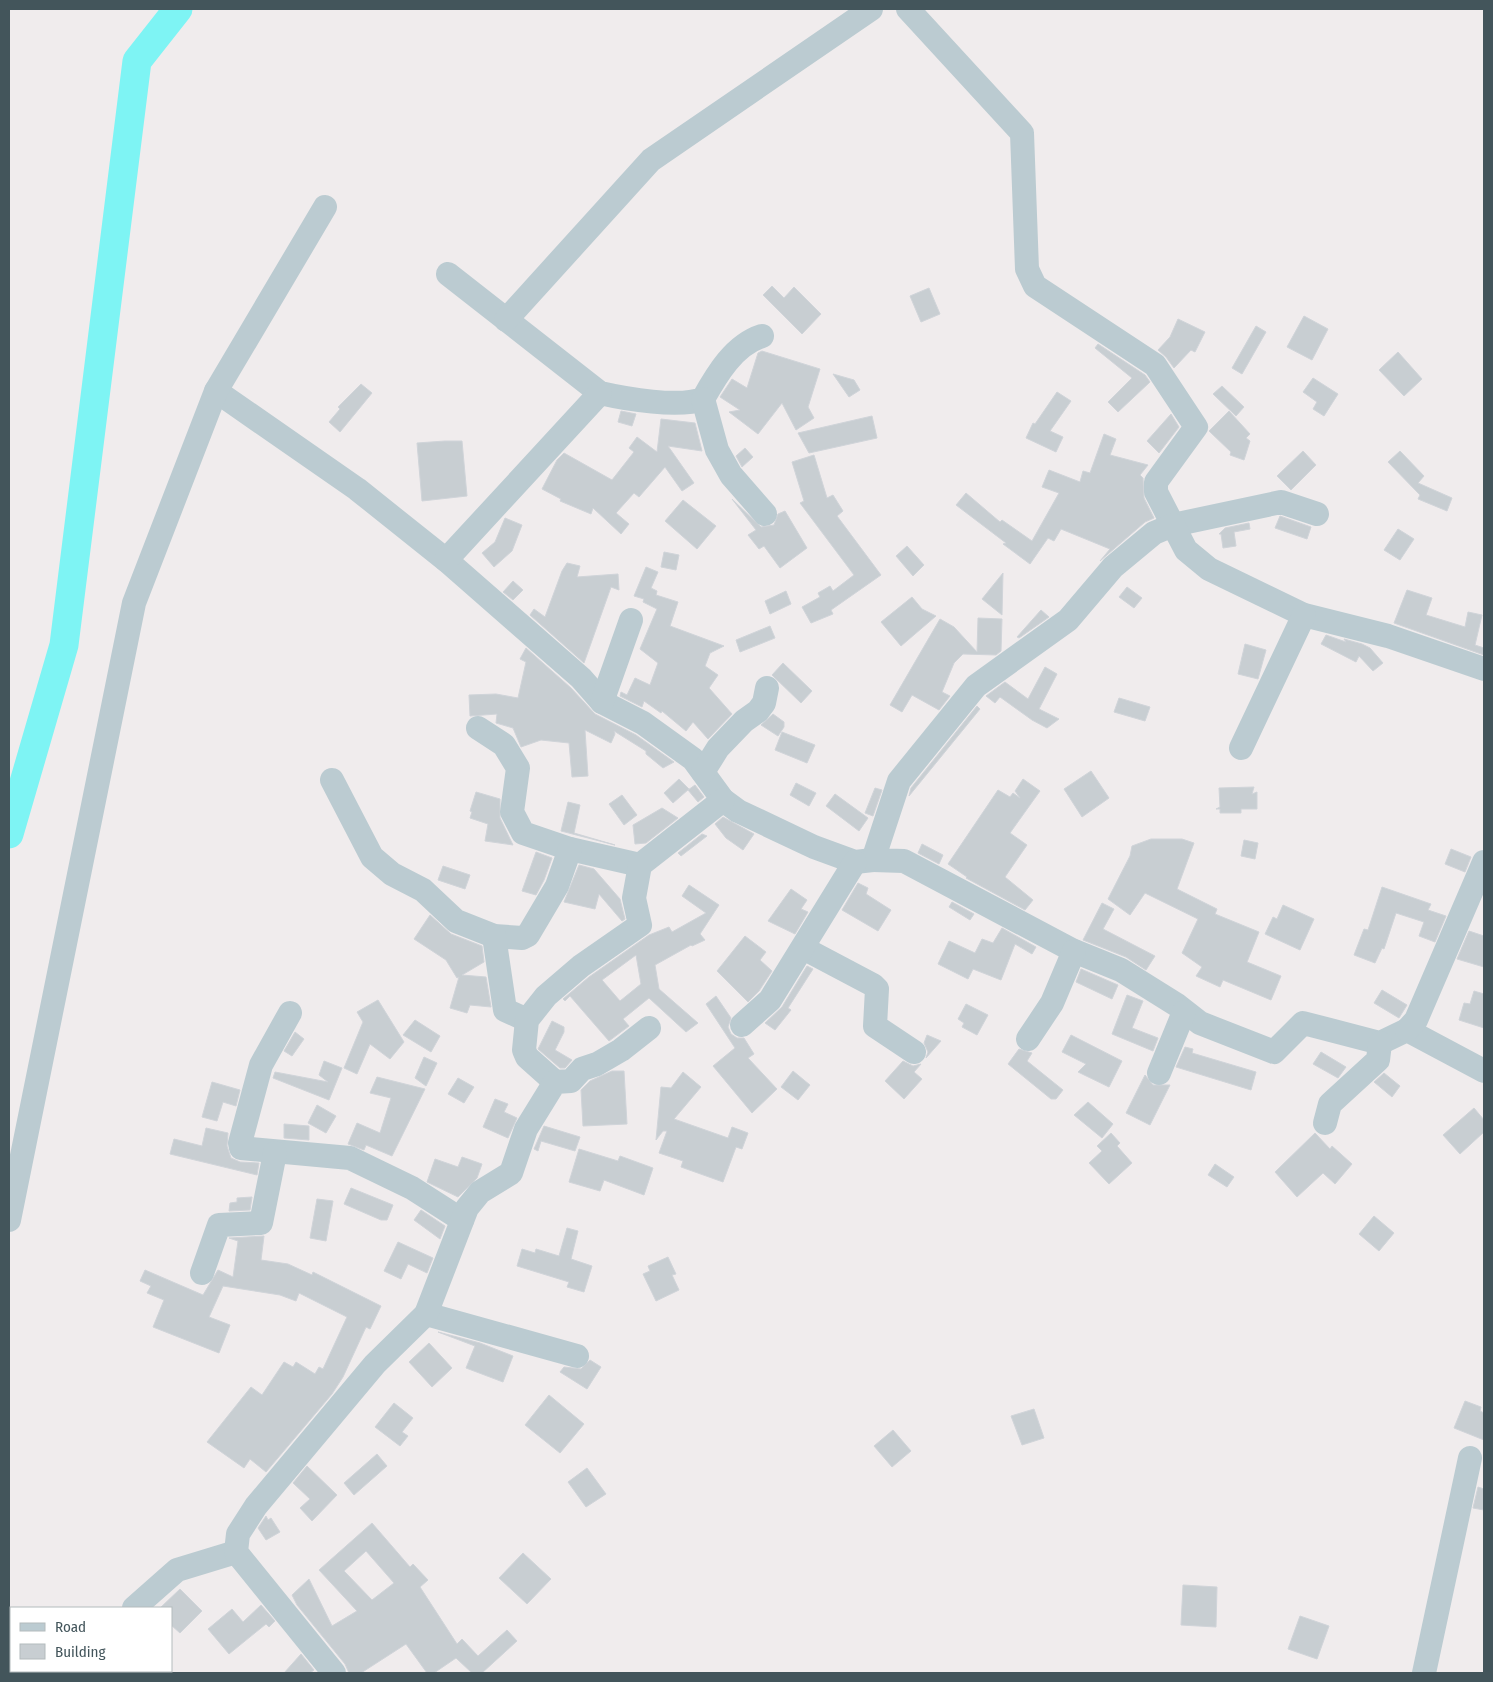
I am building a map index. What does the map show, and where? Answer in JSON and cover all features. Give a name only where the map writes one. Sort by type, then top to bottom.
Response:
[{"type":"street","points":[[506,320],[651,160],[871,9]]},
{"type":"street","points":[[908,9],[1022,133],[1027,269],[1035,286],[1155,365],[1196,427],[1156,482],[1156,492],[1186,550],[1208,570],[1304,615],[1388,636],[1484,669]]},
{"type":"street","points":[[9,1220],[134,604],[216,391],[325,207]]},
{"type":"street","points":[[448,274],[600,394],[620,398],[691,403],[704,399]]},
{"type":"street","points":[[762,336],[750,340],[738,349],[714,380],[704,399],[717,450],[731,475],[765,514]]},
{"type":"street","points":[[216,391],[357,489],[446,560],[581,678],[602,702],[668,741],[692,759],[723,800],[738,811],[814,847],[864,861],[904,861],[1074,951],[1121,970],[1178,1005],[1184,1012],[1200,1023],[1274,1052],[1304,1023],[1380,1043],[1406,1030],[1416,1020],[1484,862]]},
{"type":"street","points":[[446,560],[600,394]]},
{"type":"street","points":[[742,1026],[770,1000],[864,861],[900,781],[976,686],[1068,620],[1113,567],[1154,533],[1173,525],[1281,502],[1317,514]]},
{"type":"street","points":[[1241,748],[1304,615]]},
{"type":"street","points":[[602,702],[631,620]]},
{"type":"street","points":[[703,772],[718,748],[744,721],[758,711],[764,703],[767,688]]},
{"type":"street","points":[[478,728],[504,745],[518,768],[512,812],[523,833],[570,848],[640,865]]},
{"type":"street","points":[[332,780],[372,857],[392,874],[423,890],[456,921],[494,936],[522,938],[528,935],[557,886],[570,848]]},
{"type":"street","points":[[649,1028],[621,1050],[597,1064],[582,1069],[571,1081],[555,1082],[527,1057],[524,1050],[527,1020],[546,996],[581,966],[640,925],[634,898],[640,865],[723,800]]},
{"type":"street","points":[[494,936],[505,1010],[527,1020]]},
{"type":"street","points":[[804,948],[873,985],[877,989],[875,1026],[914,1052]]},
{"type":"street","points":[[1028,1039],[1052,1003],[1074,951]]},
{"type":"street","points":[[1159,1073],[1184,1012]]},
{"type":"street","points":[[290,1013],[261,1065],[240,1143],[241,1148],[247,1151],[350,1158],[412,1188],[462,1220]]},
{"type":"street","points":[[1406,1030],[1484,1071]]},
{"type":"street","points":[[1325,1123],[1330,1104],[1378,1060],[1380,1043]]},
{"type":"street","points":[[334,1673],[236,1552],[238,1534],[256,1506],[375,1364],[426,1314],[467,1208],[480,1192],[510,1173],[526,1129],[555,1082]]},
{"type":"street","points":[[202,1273],[219,1225],[262,1223],[275,1153]]},
{"type":"street","points":[[426,1314],[577,1356]]},
{"type":"street","points":[[1424,1673],[1470,1458]]},
{"type":"street","points":[[135,1607],[177,1570],[236,1552]]},
{"type":"building","points":[[772,286],[784,298],[794,287],[821,314],[802,334],[763,295]]},
{"type":"building","points":[[929,288],[940,314],[921,322],[910,296]]},
{"type":"building","points":[[1304,316],[1328,329],[1312,360],[1287,347]]},
{"type":"building","points":[[1178,319],[1205,332],[1195,352],[1191,350],[1174,368],[1158,350],[1170,337]]},
{"type":"building","points":[[1256,326],[1266,332],[1242,374],[1232,368]]},
{"type":"building","points":[[1098,344],[1145,375],[1150,382],[1118,412],[1108,402],[1132,378],[1095,348]]},
{"type":"building","points":[[762,351],[820,369],[808,407],[814,418],[796,430],[782,403],[758,434],[729,412],[740,410],[720,397],[732,379],[747,388],[758,353]]},
{"type":"building","points":[[1398,352],[1422,379],[1404,396],[1379,370]]},
{"type":"building","points":[[833,374],[854,380],[860,390],[849,397]]},
{"type":"building","points":[[1313,378],[1338,394],[1324,416],[1313,409],[1317,402],[1303,392]]},
{"type":"building","points":[[361,384],[372,393],[340,432],[329,422],[340,409],[338,407]]},
{"type":"building","points":[[1222,386],[1244,407],[1236,416],[1213,394]]},
{"type":"building","points":[[1057,392],[1071,401],[1050,431],[1063,437],[1056,452],[1026,438],[1033,423],[1035,424]]},
{"type":"building","points":[[621,411],[636,414],[632,426],[618,422]]},
{"type":"building","points":[[1229,411],[1250,434],[1246,438],[1250,441],[1244,460],[1230,455],[1231,452],[1209,431]]},
{"type":"building","points":[[1171,414],[1179,427],[1159,453],[1147,441]]},
{"type":"building","points":[[872,416],[877,438],[809,453],[798,433]]},
{"type":"building","points":[[661,419],[695,423],[702,451],[668,446],[694,483],[682,491],[665,467],[639,497],[634,493],[616,513],[629,524],[621,534],[593,508],[591,514],[560,501],[561,499],[542,489],[557,460],[564,453],[612,480],[634,452],[629,448],[637,437],[657,452]]},
{"type":"building","points":[[1104,434],[1116,439],[1110,455],[1148,465],[1140,475],[1143,478],[1144,498],[1154,518],[1145,522],[1100,561],[1110,549],[1061,529],[1054,541],[1048,538],[1030,564],[956,505],[966,493],[1000,522],[1002,520],[1032,541],[1059,493],[1042,487],[1049,470],[1080,482],[1083,471],[1090,473]]},
{"type":"building","points":[[462,441],[467,496],[422,501],[417,443]]},
{"type":"building","points":[[745,448],[753,457],[742,467],[736,456]]},
{"type":"building","points":[[1303,451],[1316,465],[1291,490],[1277,476]]},
{"type":"building","points":[[1400,451],[1424,476],[1418,483],[1452,498],[1447,511],[1418,499],[1420,495],[1388,462]]},
{"type":"building","points":[[814,455],[827,498],[833,495],[843,511],[837,516],[881,575],[831,610],[833,614],[811,623],[802,607],[820,597],[818,593],[830,586],[833,591],[854,575],[800,503],[804,501],[792,462]]},
{"type":"building","points":[[732,499],[761,527],[774,525],[778,514],[785,511],[807,548],[780,568],[764,546],[759,549],[748,535],[756,530]]},
{"type":"building","points":[[683,500],[716,526],[697,549],[665,521]]},
{"type":"building","points":[[1280,516],[1311,527],[1307,539],[1275,528]]},
{"type":"building","points":[[505,518],[522,525],[512,551],[494,567],[482,553],[495,542]]},
{"type":"building","points":[[1249,523],[1250,529],[1234,532],[1236,546],[1223,548],[1221,534],[1219,534],[1225,528]]},
{"type":"building","points":[[1398,529],[1414,539],[1400,560],[1384,550]]},
{"type":"building","points":[[907,546],[924,565],[913,576],[896,556]]},
{"type":"building","points":[[664,552],[679,555],[676,570],[661,567]]},
{"type":"building","points":[[567,563],[580,566],[577,577],[618,574],[619,590],[611,587],[584,663],[530,615],[534,609],[545,617],[562,571]]},
{"type":"building","points":[[646,567],[658,572],[651,588],[657,591],[656,595],[678,602],[670,626],[724,646],[710,653],[705,666],[718,675],[709,688],[732,714],[708,739],[693,722],[686,731],[662,711],[661,713],[644,701],[642,707],[620,696],[621,692],[627,695],[635,678],[650,685],[658,663],[640,649],[657,609],[643,602],[644,599],[634,596]]},
{"type":"building","points":[[1003,573],[1002,615],[982,599]]},
{"type":"building","points":[[513,581],[523,590],[513,600],[503,592]]},
{"type":"building","points":[[1127,587],[1142,598],[1134,608],[1119,597]]},
{"type":"building","points":[[1407,590],[1432,598],[1426,615],[1465,627],[1468,612],[1482,615],[1475,645],[1484,648],[1484,655],[1394,623]]},
{"type":"building","points":[[786,591],[791,604],[770,614],[765,601]]},
{"type":"building","points":[[912,597],[922,609],[936,616],[901,646],[881,622]]},
{"type":"building","points":[[1041,610],[1049,617],[1019,638],[1017,637]]},
{"type":"building","points":[[978,618],[1002,619],[1001,651],[996,655],[963,654],[954,663],[942,692],[950,696],[939,710],[912,695],[902,712],[890,705],[940,619],[954,627],[977,652]]},
{"type":"building","points":[[770,626],[775,638],[740,652],[736,640]]},
{"type":"building","points":[[1326,635],[1346,642],[1344,639],[1362,644],[1370,648],[1383,663],[1373,671],[1359,656],[1356,662],[1321,644]]},
{"type":"building","points":[[1245,644],[1266,650],[1258,679],[1238,674]]},
{"type":"building","points":[[526,648],[571,688],[595,714],[636,735],[674,762],[663,768],[646,754],[646,751],[614,731],[615,734],[611,743],[585,730],[588,776],[572,777],[569,743],[541,740],[521,747],[513,728],[496,723],[497,714],[470,716],[469,695],[496,694],[518,698],[526,662],[520,659]]},
{"type":"building","points":[[783,663],[812,691],[801,703],[772,675]]},
{"type":"building","points":[[1045,667],[1057,674],[1039,709],[1059,719],[1047,728],[1032,720],[1000,697],[995,703],[986,696],[1005,682],[1028,699]]},
{"type":"building","points":[[1119,698],[1150,707],[1145,721],[1114,712]]},
{"type":"building","points":[[977,706],[980,709],[909,796],[911,788]]},
{"type":"building","points":[[773,714],[784,722],[784,727],[778,736],[761,725]]},
{"type":"building","points":[[782,732],[815,745],[807,763],[775,750]]},
{"type":"building","points":[[1091,771],[1109,798],[1082,817],[1064,789]]},
{"type":"building","points":[[679,779],[689,789],[673,803],[664,793]]},
{"type":"building","points":[[1023,779],[1040,791],[1010,833],[1027,845],[1005,877],[1033,900],[1025,910],[966,878],[948,864],[998,790],[1010,797],[1013,793],[1020,798],[1015,791]]},
{"type":"building","points":[[796,783],[816,793],[809,806],[790,795]]},
{"type":"building","points":[[695,785],[704,797],[698,802],[688,790]]},
{"type":"building","points":[[1254,787],[1252,794],[1257,792],[1257,809],[1241,809],[1241,813],[1220,813],[1220,809],[1216,809],[1220,807],[1219,788]]},
{"type":"building","points":[[875,788],[882,790],[873,816],[865,813]]},
{"type":"building","points":[[476,792],[500,799],[500,818],[513,845],[485,841],[488,824],[470,818],[472,812],[470,811]]},
{"type":"building","points":[[835,794],[868,818],[859,831],[826,806]]},
{"type":"building","points":[[622,795],[637,815],[624,825],[609,804]]},
{"type":"building","points":[[568,802],[580,805],[574,833],[615,845],[561,831]]},
{"type":"building","points":[[662,808],[678,818],[646,843],[635,844],[633,825]]},
{"type":"building","points":[[723,817],[754,834],[743,850],[726,838],[715,824]]},
{"type":"building","points":[[702,834],[707,836],[681,856],[678,853]]},
{"type":"building","points":[[1151,839],[1182,839],[1194,843],[1177,889],[1217,909],[1215,914],[1259,932],[1247,962],[1281,976],[1271,1000],[1223,980],[1220,987],[1196,976],[1202,967],[1182,953],[1198,919],[1145,893],[1130,915],[1108,899],[1130,856],[1132,846]]},
{"type":"building","points":[[1244,840],[1258,843],[1255,859],[1241,856]]},
{"type":"building","points":[[922,844],[943,855],[939,864],[918,853]]},
{"type":"building","points":[[1451,849],[1471,857],[1465,872],[1445,864]]},
{"type":"building","points":[[536,852],[552,858],[536,895],[522,891]]},
{"type":"building","points":[[579,865],[594,869],[620,899],[625,919],[622,921],[599,894],[595,909],[564,902]]},
{"type":"building","points":[[443,866],[470,875],[465,889],[438,880]]},
{"type":"building","points":[[858,883],[868,888],[866,894],[891,910],[878,931],[842,910]]},
{"type":"building","points":[[689,885],[719,905],[700,934],[705,940],[691,945],[655,965],[659,989],[698,1023],[686,1032],[649,998],[623,1019],[629,1026],[609,1041],[570,996],[565,1001],[563,999],[589,977],[649,935],[669,927],[672,932],[706,913],[682,896]],"holes":[[[636,955],[641,984],[620,1001],[602,980]]]},
{"type":"building","points":[[1382,887],[1431,904],[1428,910],[1446,916],[1435,942],[1419,936],[1424,922],[1396,913],[1384,949],[1382,948],[1375,963],[1354,955],[1364,929],[1368,930]]},
{"type":"building","points":[[791,889],[807,900],[801,909],[808,912],[795,934],[768,921]]},
{"type":"building","points":[[952,902],[974,914],[970,920],[949,907]]},
{"type":"building","points":[[1102,903],[1114,909],[1103,929],[1155,956],[1146,970],[1126,957],[1083,940]]},
{"type":"building","points":[[1283,905],[1314,919],[1300,950],[1265,934],[1273,917],[1277,919]]},
{"type":"building","points":[[430,915],[451,934],[482,946],[484,962],[462,975],[486,977],[491,1007],[470,1005],[467,1013],[450,1008],[459,977],[457,978],[446,960],[414,939]]},
{"type":"building","points":[[1002,928],[1036,947],[1032,954],[1015,944],[1001,980],[973,969],[968,979],[938,964],[949,941],[975,953],[982,939],[993,943]]},
{"type":"building","points":[[1469,931],[1484,936],[1484,967],[1457,959]]},
{"type":"building","points":[[745,936],[766,952],[760,960],[772,971],[759,991],[748,1002],[717,971]]},
{"type":"building","points":[[807,966],[813,969],[788,1008],[791,1010],[775,1030],[765,1023],[782,1007]]},
{"type":"building","points":[[1081,969],[1118,985],[1112,999],[1076,982]]},
{"type":"building","points":[[1382,990],[1407,1005],[1399,1018],[1374,1003]]},
{"type":"building","points":[[1474,991],[1484,994],[1484,1028],[1459,1020],[1464,1003],[1470,1004]]},
{"type":"building","points":[[1127,995],[1143,1001],[1132,1028],[1158,1038],[1153,1051],[1112,1034]]},
{"type":"building","points":[[716,996],[731,1018],[728,1027],[731,1034],[737,1038],[744,1038],[754,1054],[748,1058],[777,1089],[752,1113],[713,1066],[735,1048],[706,1004]]},
{"type":"building","points":[[378,1000],[404,1042],[390,1059],[370,1044],[357,1074],[344,1068],[363,1022],[357,1012]]},
{"type":"building","points":[[966,1004],[988,1015],[977,1035],[962,1027],[964,1023],[958,1019]]},
{"type":"building","points":[[415,1020],[440,1036],[431,1052],[403,1035]]},
{"type":"building","points":[[552,1021],[564,1027],[564,1032],[555,1050],[572,1060],[565,1068],[560,1068],[538,1049]]},
{"type":"building","points":[[295,1032],[304,1039],[292,1056],[284,1051]]},
{"type":"building","points":[[927,1035],[941,1041],[926,1058],[928,1052],[924,1043]]},
{"type":"building","points":[[1071,1035],[1122,1061],[1109,1087],[1078,1072],[1086,1064],[1062,1052]]},
{"type":"building","points":[[1185,1047],[1193,1049],[1192,1053],[1256,1072],[1251,1090],[1176,1067]]},
{"type":"building","points":[[1019,1049],[1032,1053],[1027,1061],[1063,1090],[1056,1099],[1051,1099],[1008,1064]]},
{"type":"building","points":[[1321,1052],[1346,1067],[1338,1078],[1313,1064]]},
{"type":"building","points":[[424,1057],[437,1063],[426,1086],[415,1078]]},
{"type":"building","points":[[324,1061],[342,1068],[329,1100],[273,1078],[275,1072],[328,1082],[319,1075]]},
{"type":"building","points":[[903,1061],[913,1066],[921,1064],[914,1072],[922,1079],[904,1099],[885,1081]]},
{"type":"building","points":[[612,1071],[624,1071],[627,1124],[583,1126],[581,1090],[590,1081]]},
{"type":"building","points":[[793,1071],[810,1085],[798,1100],[781,1087]]},
{"type":"building","points":[[683,1072],[701,1087],[674,1119],[728,1138],[732,1127],[748,1133],[742,1149],[736,1147],[723,1182],[681,1167],[683,1161],[659,1153],[667,1131],[663,1131],[656,1140],[661,1087],[671,1088]]},
{"type":"building","points":[[1384,1073],[1400,1086],[1392,1097],[1374,1082]]},
{"type":"building","points":[[1145,1075],[1153,1085],[1170,1085],[1150,1125],[1126,1113]]},
{"type":"building","points":[[377,1077],[425,1089],[392,1156],[366,1145],[364,1150],[348,1144],[357,1123],[380,1133],[391,1098],[370,1093]]},
{"type":"building","points":[[458,1078],[474,1087],[464,1103],[448,1094]]},
{"type":"building","points":[[212,1082],[240,1090],[236,1106],[223,1102],[217,1121],[202,1117]]},
{"type":"building","points":[[495,1099],[508,1104],[504,1112],[517,1118],[508,1138],[483,1127]]},
{"type":"building","points":[[1088,1102],[1113,1124],[1102,1138],[1074,1115]]},
{"type":"building","points":[[317,1105],[336,1116],[326,1133],[308,1123]]},
{"type":"building","points":[[1474,1108],[1484,1120],[1484,1132],[1460,1154],[1443,1135]]},
{"type":"building","points":[[284,1124],[309,1126],[309,1140],[284,1138]]},
{"type":"building","points":[[544,1126],[580,1137],[575,1151],[541,1141],[538,1151],[534,1149]]},
{"type":"building","points":[[206,1128],[228,1133],[227,1146],[231,1158],[240,1162],[259,1163],[257,1175],[170,1154],[174,1139],[202,1146]]},
{"type":"building","points":[[1111,1133],[1120,1143],[1117,1146],[1132,1163],[1109,1184],[1089,1163],[1102,1151],[1097,1146]]},
{"type":"building","points":[[1315,1133],[1330,1149],[1332,1146],[1352,1164],[1335,1184],[1323,1173],[1297,1197],[1275,1172]]},
{"type":"building","points":[[579,1149],[618,1161],[620,1156],[653,1168],[644,1195],[604,1180],[600,1191],[569,1182]]},
{"type":"building","points":[[462,1157],[482,1164],[477,1178],[458,1197],[427,1182],[435,1159],[458,1167]]},
{"type":"building","points":[[1215,1164],[1234,1177],[1227,1187],[1208,1175]]},
{"type":"building","points":[[351,1188],[393,1205],[387,1220],[381,1220],[344,1204]]},
{"type":"building","points":[[252,1197],[250,1210],[229,1211],[230,1203],[237,1202],[237,1198]]},
{"type":"building","points":[[317,1199],[333,1201],[326,1241],[310,1238]]},
{"type":"building","points":[[421,1210],[445,1226],[440,1239],[414,1220]]},
{"type":"building","points":[[1374,1216],[1394,1233],[1379,1251],[1359,1234]]},
{"type":"building","points":[[567,1228],[578,1231],[571,1259],[592,1266],[584,1292],[567,1287],[569,1282],[517,1266],[522,1249],[535,1253],[536,1249],[559,1256]]},
{"type":"building","points":[[264,1236],[261,1260],[288,1264],[312,1275],[313,1272],[381,1306],[370,1329],[366,1327],[343,1377],[332,1394],[266,1472],[250,1459],[244,1468],[207,1442],[251,1387],[262,1395],[284,1362],[293,1367],[296,1362],[315,1374],[319,1367],[323,1369],[347,1317],[299,1293],[296,1301],[280,1295],[223,1286],[209,1317],[230,1325],[219,1353],[153,1327],[164,1300],[147,1293],[151,1286],[140,1281],[145,1270],[203,1295],[218,1270],[233,1277],[238,1241],[229,1238]]},
{"type":"building","points":[[398,1242],[433,1258],[427,1273],[408,1264],[401,1279],[384,1271]]},
{"type":"building","points":[[668,1257],[676,1274],[672,1275],[679,1290],[656,1301],[643,1274],[650,1271],[648,1266]]},
{"type":"building","points":[[438,1332],[480,1343],[513,1356],[503,1382],[466,1368],[475,1346]]},
{"type":"building","points":[[429,1343],[452,1368],[432,1387],[409,1362]]},
{"type":"building","points":[[590,1360],[601,1367],[587,1389],[560,1372],[564,1367],[581,1369]]},
{"type":"building","points":[[549,1395],[584,1424],[560,1453],[525,1425]]},
{"type":"building","points":[[1465,1401],[1481,1407],[1480,1411],[1484,1413],[1484,1440],[1454,1428]]},
{"type":"building","points":[[394,1403],[413,1418],[402,1432],[408,1436],[400,1446],[375,1427]]},
{"type":"building","points":[[1034,1409],[1044,1438],[1022,1445],[1011,1416]]},
{"type":"building","points":[[893,1430],[911,1451],[892,1467],[874,1446]]},
{"type":"building","points":[[377,1454],[387,1466],[354,1495],[344,1483]]},
{"type":"building","points":[[307,1466],[337,1495],[312,1521],[300,1508],[310,1499],[293,1483]]},
{"type":"building","points":[[587,1468],[606,1494],[586,1507],[568,1482]]},
{"type":"building","points":[[1478,1487],[1484,1489],[1484,1510],[1473,1508]]},
{"type":"building","points":[[266,1516],[268,1520],[271,1518],[280,1532],[266,1540],[258,1528]]},
{"type":"building","points":[[372,1523],[410,1567],[413,1564],[428,1580],[420,1587],[457,1644],[462,1639],[478,1656],[507,1630],[517,1641],[482,1673],[472,1673],[456,1658],[434,1673],[427,1673],[406,1644],[361,1673],[349,1673],[345,1664],[297,1605],[292,1595],[309,1579],[332,1626],[357,1611],[319,1570]],"holes":[[[366,1551],[394,1583],[372,1600],[344,1571]]]},
{"type":"building","points":[[523,1553],[551,1579],[527,1604],[499,1578]]},
{"type":"building","points":[[1183,1585],[1217,1587],[1216,1627],[1181,1625]]},
{"type":"building","points":[[180,1589],[202,1611],[180,1633],[172,1626],[172,1607],[161,1607]]},
{"type":"building","points":[[261,1605],[275,1621],[269,1627],[266,1624],[229,1654],[208,1629],[232,1609],[243,1622]]},
{"type":"building","points":[[1300,1616],[1329,1626],[1317,1659],[1288,1649]]},
{"type":"building","points":[[301,1654],[314,1670],[310,1673],[284,1673]]},
{"type":"waterway","points":[[9,834],[64,645],[137,61],[178,9]]}]
